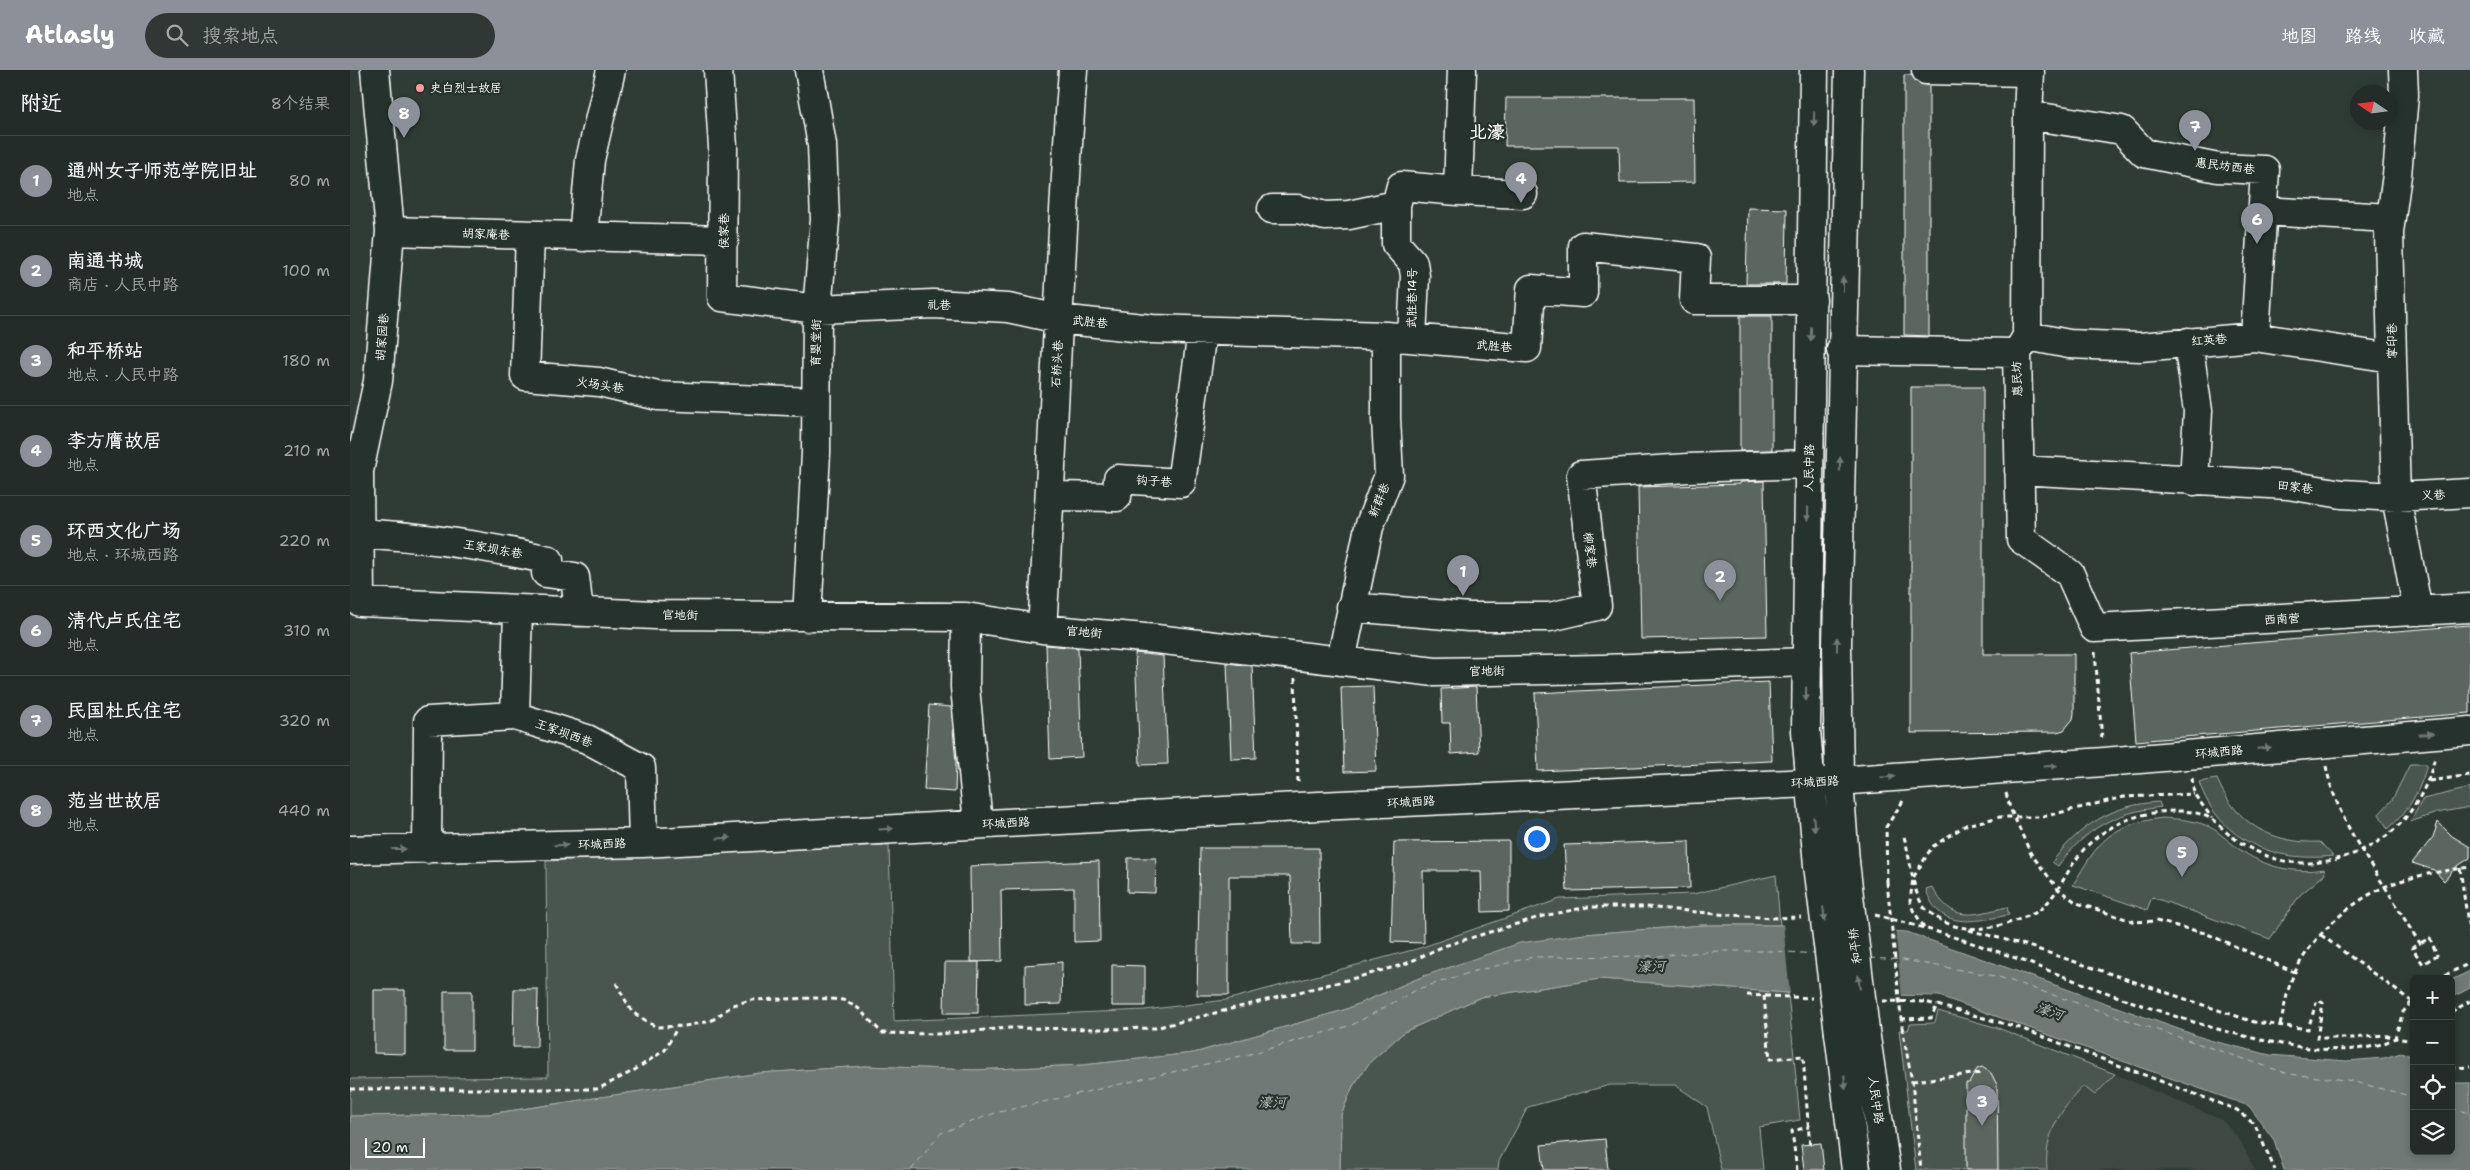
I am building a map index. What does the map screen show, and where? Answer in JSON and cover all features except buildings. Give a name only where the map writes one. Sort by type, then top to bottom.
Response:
[{"type":"main road","name":"胡家园巷","points":[[357,585],[360,533],[359,472],[378,381],[390,231],[375,70]]},
{"type":"main road","points":[[583,237],[590,160],[611,70]]},
{"type":"main road","name":"侯家巷","points":[[718,70],[723,147],[724,240],[722,297],[817,309]]},
{"type":"main road","name":"育婴堂街","points":[[807,617],[816,452],[817,309],[825,220],[822,146],[809,70]]},
{"type":"main road","name":"石桥头巷","points":[[1042,629],[1051,496],[1065,174],[1073,70]]},
{"type":"main road","points":[[1462,70],[1458,191],[1523,194]]},
{"type":"main road","name":"人民中路","points":[[1814,70],[1806,731],[1818,865],[1852,1032],[1886,1170]]},
{"type":"main road","points":[[1839,781],[1836,644],[1849,70]]},
{"type":"main road","name":"惠民坊","points":[[1926,70],[2032,71],[2028,115],[2019,470],[2021,539],[2070,574],[2094,628]]},
{"type":"main road","name":"掌印巷","points":[[2403,70],[2404,95],[2398,176],[2390,232],[2392,358],[2396,496],[2418,612]]},
{"type":"main road","name":"惠民坊西巷","points":[[2028,115],[2122,130],[2144,152],[2218,168],[2265,170],[2255,337]]},
{"type":"main road","name":"武胜巷14号","points":[[1399,337],[1414,269],[1413,263],[1396,244],[1396,205],[1401,186],[1458,191]]},
{"type":"main road","points":[[1272,208],[1298,209],[1325,216],[1349,215],[1396,205]]},
{"type":"main road","points":[[2262,212],[2391,218]]},
{"type":"main road","name":"胡家庵巷","points":[[390,231],[724,240]]},
{"type":"main road","name":"火场头巷","points":[[530,235],[525,376],[599,382],[658,396],[815,402]]},
{"type":"main road","name":"武胜巷","points":[[1059,319],[1202,332],[1399,337],[1527,348],[1531,289],[1582,293],[1583,246],[1696,258],[1694,300],[1812,300]]},
{"type":"main road","name":"礼巷","points":[[817,309],[933,304],[1008,308],[1059,319]]},
{"type":"main road","name":"钩子巷","points":[[1051,496],[1117,498],[1118,479],[1181,483],[1202,332]]},
{"type":"main road","name":"新群巷","points":[[1341,661],[1369,527],[1389,475],[1386,419],[1399,337]]},
{"type":"main road","name":"红英巷","points":[[1842,350],[2022,344],[2140,347],[2255,337],[2392,358]]},
{"type":"main road","points":[[2188,342],[2198,411],[2194,481]]},
{"type":"main road","name":"柳家巷","points":[[1351,607],[1470,617],[1550,617],[1597,606],[1581,476],[1688,468],[1809,464]]},
{"type":"main road","name":"田家巷","points":[[2019,470],[2288,485],[2342,494],[2396,496]]},
{"type":"main road","name":"义巷","points":[[2396,496],[2470,493]]},
{"type":"main road","name":"王家坝东巷","points":[[360,533],[407,536],[497,548],[549,560],[546,573],[575,577],[580,612]]},
{"type":"main road","name":"官地街","points":[[357,585],[518,609],[807,617],[966,617],[1042,629],[1156,638],[1435,672],[1807,662]]},
{"type":"main road","name":"西南营","points":[[2094,628],[2470,608]]},
{"type":"main road","points":[[427,849],[428,721],[514,716],[518,609]]},
{"type":"main road","points":[[966,617],[965,687],[978,824]]},
{"type":"main road","name":"王家坝西巷","points":[[514,716],[587,739],[641,768],[643,843]]},
{"type":"main road","name":"环城西路","points":[[350,850],[643,843],[1298,807],[1810,783],[2104,762],[2470,731]]},
{"type":"main road","name":"和平桥","points":[[1839,781],[1845,862],[1852,1032]]},
{"type":"main road","points":[[1852,1032],[1856,1170]]},
{"type":"path","points":[[2094,628],[2104,762]]},
{"type":"path","points":[[1294,655],[1298,807]]},
{"type":"path","points":[[2192,775],[2194,794],[2213,820],[2243,845],[2275,859],[2318,862],[2340,860],[2380,839],[2405,819],[2428,781],[2436,755]]},
{"type":"path","points":[[2326,762],[2330,786],[2360,850],[2420,943]]},
{"type":"path","points":[[2428,781],[2451,776],[2470,775]]},
{"type":"path","points":[[2004,788],[2013,816],[2031,854],[2058,889],[2077,903],[2135,922],[2156,921],[2205,933],[2294,972]]},
{"type":"path","points":[[1924,928],[1910,901],[1913,878],[1932,847],[1949,834],[1966,825],[2000,817],[2042,816],[2124,797],[2194,794]]},
{"type":"path","points":[[1957,927],[1974,929],[2009,924],[2040,910],[2058,889],[2077,858],[2090,842],[2105,831],[2123,823],[2146,814],[2172,811],[2195,813],[2213,820]]},
{"type":"path","points":[[1904,838],[1913,878],[1924,907],[1938,919],[1957,927],[2025,945],[2254,1022],[2308,1029],[2317,1000],[2323,1003],[2317,1038],[2354,1038],[2384,1035],[2410,1040]]},
{"type":"path","points":[[2280,1026],[2294,972],[2305,952],[2321,935],[2362,899],[2385,887],[2470,867]]},
{"type":"path","points":[[2460,868],[2470,937]]},
{"type":"path","points":[[1886,882],[1901,1019],[1912,1081],[1922,1170]]},
{"type":"path","points":[[616,983],[632,1012],[656,1027],[711,1021],[734,1005],[751,1000],[816,998],[843,1000],[858,1008],[882,1033],[938,1034],[1010,1028],[1154,1028],[1380,971],[1405,964],[1444,946],[1542,916],[1588,907],[1646,907],[1772,918],[1802,917]]},
{"type":"path","points":[[1871,914],[1924,928],[1998,952],[2192,1021],[2257,1039],[2312,1048],[2355,1049],[2386,1043],[2395,1038],[2403,1012],[2410,1003]]},
{"type":"path","points":[[2321,935],[2410,999]]},
{"type":"path","points":[[2430,938],[2437,955],[2423,964],[2412,948],[2420,943],[2430,938]]},
{"type":"path","points":[[2445,975],[2470,963]]},
{"type":"path","points":[[1764,996],[1770,1059],[1803,1056],[1810,1148]]},
{"type":"path","points":[[2455,1010],[2470,1001]]},
{"type":"path","points":[[1901,1019],[1930,1018],[1937,1005],[1976,1015],[2037,1035],[2237,1110],[2255,1126],[2275,1170]]},
{"type":"path","points":[[350,1089],[598,1088],[633,1071],[665,1050],[678,1026]]},
{"type":"path","points":[[2455,1068],[2470,1067]]},
{"type":"path","points":[[1912,1081],[1981,1073]]},
{"type":"path","points":[[1797,1170],[1792,1131],[1809,1127]]},
{"type":"shaded area","points":[[2410,764],[2427,764],[2413,800],[2388,829],[2379,814],[2392,800]]},
{"type":"shaded area","points":[[2217,779],[2234,808],[2258,828],[2271,835],[2286,839],[2320,842],[2333,856],[2290,856],[2252,844],[2235,833],[2220,819],[2208,802],[2199,782]]},
{"type":"shaded area","points":[[2470,788],[2470,807],[2437,813],[2410,822],[2423,799]]},
{"type":"shaded area","points":[[2159,802],[2161,807],[2129,813],[2102,824],[2080,842],[2058,866],[2052,862],[2062,849],[2098,819],[2127,807]]},
{"type":"shaded area","points":[[2162,818],[2189,821],[2209,827],[2239,849],[2269,865],[2302,871],[2324,869],[2325,874],[2300,895],[2270,939],[2152,897],[2147,910],[2073,885],[2090,857],[2107,838],[2129,825]]},
{"type":"shaded area","points":[[889,845],[894,1021],[1145,1010],[1226,1000],[1420,948],[1560,899],[1693,894],[1776,875],[1780,925],[1703,925],[1585,934],[1424,976],[1344,1010],[1194,1053],[1083,1065],[974,1070],[865,1066],[760,1073],[489,1114],[350,1116],[350,1079],[548,1077],[546,861]]},
{"type":"shaded area","points":[[1932,887],[1940,899],[1955,912],[1973,914],[2007,907],[2009,915],[1971,921],[1949,918],[1939,912],[1932,903],[1926,889]]},
{"type":"shaded area","points":[[1600,979],[1788,993],[1800,1120],[1759,1127],[1763,1170],[1721,1170],[1707,1107],[1675,1085],[1610,1085],[1528,1107],[1499,1161],[1498,1170],[1340,1170],[1341,1115],[1353,1086],[1370,1062],[1404,1032],[1481,997]]},
{"type":"shaded area","points":[[1938,1011],[1998,1028],[2115,1074],[2095,1095],[2083,1086],[2067,1105],[2051,1134],[2048,1145],[2047,1170],[1916,1170],[1899,1030],[1908,1030],[1910,1024],[1933,1023]]},
{"type":"shaded area","points":[[2115,1074],[2222,1120],[2240,1140],[2255,1170],[2047,1170],[2047,1144],[2059,1113],[2083,1086],[2095,1095]]},
{"type":"water","name":"濠河","points":[[1703,925],[1780,925],[1907,932],[2209,1040],[2270,1055],[2346,1061],[2384,1058],[2401,1053],[2410,1055],[2410,1155],[2455,1155],[2455,1083],[2470,1083],[2470,1170],[2284,1170],[2274,1140],[2249,1106],[1939,996],[1788,993],[1600,979],[1481,997],[1404,1032],[1370,1062],[1353,1086],[1341,1115],[1340,1170],[350,1170],[350,1116],[489,1114],[760,1073],[865,1066],[974,1070],[1083,1065],[1194,1053],[1344,1010],[1424,976],[1520,943],[1585,934]]},
{"type":"water","points":[[2470,971],[2470,988],[2455,996],[2455,978]]},
{"type":"pier","points":[[1783,923],[1895,929],[1902,998],[1790,996]]},
{"type":"ferry route","points":[[911,1170],[941,1133],[995,1113],[1250,1054],[1352,1025],[1418,989],[1475,971],[1533,957],[1657,956],[1717,951],[1773,951],[1816,954]]},
{"type":"ferry route","points":[[1869,958],[1903,960],[1996,976],[2289,1074],[2347,1080],[2410,1096]]},
{"type":"ferry route","points":[[2455,1109],[2470,1113]]},
{"type":"place","name":"史白烈士故居","points":[[420,88]]},
{"type":"place","name":"范当世故居","points":[[404,138]]},
{"type":"place","name":"民国杜氏住宅","points":[[2195,151]]},
{"type":"place","name":"李方膺故居","points":[[1521,203]]},
{"type":"place","name":"清代卢氏住宅","points":[[2257,244]]},
{"type":"place","name":"通州女子师范学院旧址","points":[[1463,596]]},
{"type":"place","name":"南通书城","points":[[1720,601]]},
{"type":"place","name":"环西文化广场","points":[[2182,877]]},
{"type":"place","name":"和平桥站","points":[[1982,1126]]},
{"type":"district","name":"北濠","points":[[1487,132]]}]
